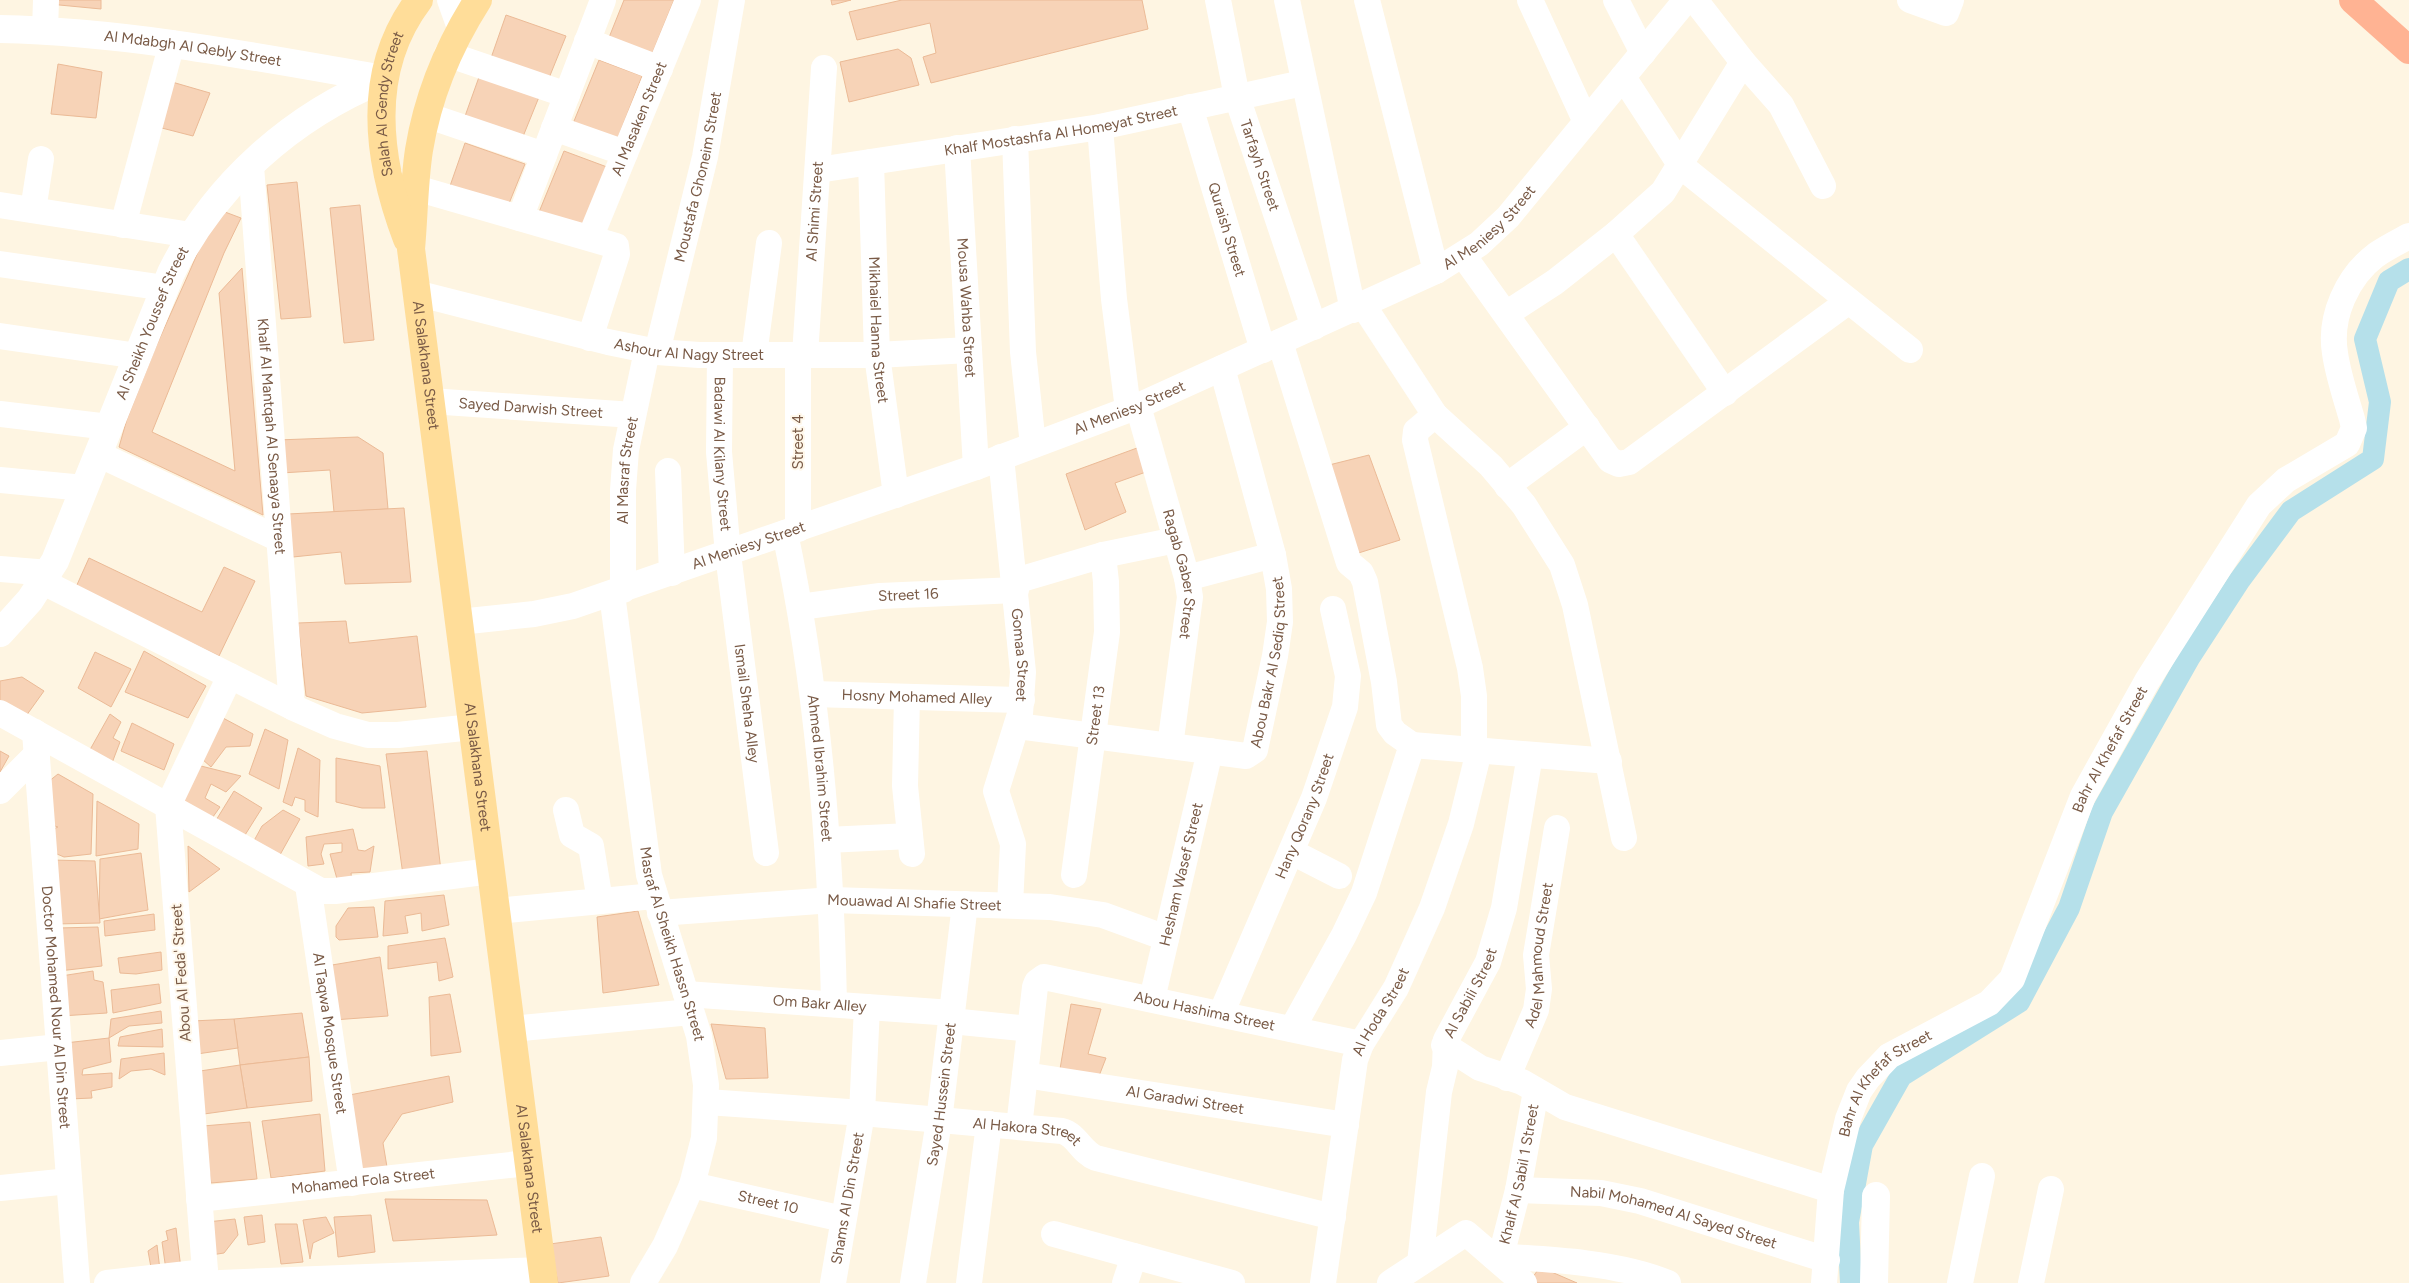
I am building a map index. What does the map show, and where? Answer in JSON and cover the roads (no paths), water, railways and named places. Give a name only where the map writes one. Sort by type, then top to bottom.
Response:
[{"type":"highway","points":[[2353,0],[2409,50]]},
{"type":"main road","name":"Salah Al Gendy Street","points":[[411,250],[398,215],[389,180],[382,130],[383,79],[388,58],[400,30],[419,0]]},
{"type":"main road","name":"Salah Al Gendy Street","points":[[411,250],[419,151],[426,115],[447,54],[460,28],[478,0]]},
{"type":"main road","name":"Al Salakhana Street","points":[[411,250],[543,1276]]},
{"type":"street","points":[[45,30],[46,0]]},
{"type":"street","points":[[450,0],[460,28]]},
{"type":"street","points":[[520,218],[603,0]]},
{"type":"street","name":"Al Masaken Street","points":[[590,238],[688,0]]},
{"type":"street","name":"Moustafa Ghoneim Street","points":[[652,352],[705,157],[732,0]]},
{"type":"street","name":"Tarfayh Street","points":[[1218,0],[1237,97],[1314,327]]},
{"type":"street","points":[[1287,0],[1303,83],[1358,308],[1435,415],[1491,466],[1542,531],[1562,565],[1575,605],[1624,838]]},
{"type":"street","points":[[1367,0],[1436,271]]},
{"type":"street","points":[[1530,0],[1586,122]]},
{"type":"street","points":[[1616,0],[1642,53]]},
{"type":"street","name":"Al Meniesy Street","points":[[458,622],[534,614],[573,606],[976,467],[1133,408],[1358,308],[1436,271],[1463,255],[1508,217],[1686,0]]},
{"type":"street","points":[[1695,0],[1743,62],[1781,104],[1823,186]]},
{"type":"street","points":[[1910,0],[1946,13],[1951,0]]},
{"type":"street","name":"Al Mdabgh Al Qebly Street","points":[[0,31],[45,30],[172,43],[383,79]]},
{"type":"street","points":[[587,41],[660,69]]},
{"type":"street","points":[[122,225],[172,43]]},
{"type":"street","points":[[447,54],[567,95]]},
{"type":"street","points":[[1506,314],[1555,282],[1616,234],[1663,192],[1681,166],[1743,62]]},
{"type":"street","name":"Al Shimi Street","points":[[802,355],[818,170],[824,68]]},
{"type":"street","points":[[1623,77],[1681,166],[1910,350]]},
{"type":"street","name":"Al Sheikh Youssef Street","points":[[0,632],[30,600],[46,578],[165,288],[191,235],[225,191],[269,148],[311,115],[358,89],[383,79]]},
{"type":"street","name":"Khalf Mostashfa Al Homeyat Street","points":[[818,170],[1100,127],[1303,83]]},
{"type":"street","name":"Quraish Street","points":[[1190,107],[1349,563],[1361,573],[1365,582],[1384,682],[1389,726],[1395,733],[1412,745]]},
{"type":"street","points":[[426,115],[544,155]]},
{"type":"street","name":"Ragab Gaber Street","points":[[1100,127],[1114,299],[1133,408],[1176,540],[1187,578],[1190,597],[1170,746]]},
{"type":"street","points":[[554,128],[625,153]]},
{"type":"street","points":[[1015,140],[1023,352],[1033,445]]},
{"type":"street","name":"Mousa Wahba Street","points":[[957,148],[976,467]]},
{"type":"street","points":[[32,210],[42,160]]},
{"type":"street","name":"Mikhaiel Hanna Street","points":[[871,162],[877,355],[896,495]]},
{"type":"street","name":"Khalf Al Mantqah Al Senaaya Street","points":[[250,166],[292,707]]},
{"type":"street","points":[[389,180],[614,245],[618,251],[590,338]]},
{"type":"street","points":[[0,205],[191,235]]},
{"type":"street","points":[[1616,234],[1725,393]]},
{"type":"street","name":"Bahr Al Khefaf Street","points":[[1825,1272],[1831,1190],[1853,1104],[1868,1078],[1889,1056],[1989,1003],[2012,979],[2084,796],[2147,681],[2255,510],[2276,488],[2340,450],[2352,437],[2354,428],[2334,352],[2334,330],[2338,309],[2347,289],[2360,271],[2376,256],[2409,236]]},
{"type":"street","points":[[754,355],[769,243]]},
{"type":"street","points":[[1463,255],[1610,460],[1619,464],[1628,462],[1849,301]]},
{"type":"street","points":[[0,264],[165,288]]},
{"type":"street","name":"Ashour Al Nagy Street","points":[[416,293],[652,352],[720,355],[877,355],[969,350]]},
{"type":"street","points":[[0,336],[138,356]]},
{"type":"street","name":"Al Masraf Street","points":[[618,592],[626,450],[633,415],[652,352]]},
{"type":"street","name":"Badawi Al Kilany Street","points":[[720,355],[718,452],[728,554]]},
{"type":"street","name":"Street 4","points":[[792,531],[802,355]]},
{"type":"street","name":"Abou Bakr Al Sediq Street","points":[[1017,726],[1246,756],[1252,753],[1256,747],[1280,622],[1279,589],[1273,555],[1222,368]]},
{"type":"street","name":"Sayed Darwish Street","points":[[430,401],[633,415]]},
{"type":"street","points":[[0,414],[109,427]]},
{"type":"street","name":"Al Hoda Street","points":[[1323,1283],[1355,1060],[1361,1044],[1396,988],[1432,908],[1461,824],[1477,751],[1474,696],[1470,668],[1415,440],[1416,431],[1435,415]]},
{"type":"street","points":[[1507,486],[1587,427]]},
{"type":"street","points":[[98,454],[279,539]]},
{"type":"street","name":"Gomaa Street","points":[[1002,457],[1023,672],[1022,700],[1017,726],[996,791],[1013,844],[1010,905]]},
{"type":"street","points":[[668,472],[672,573]]},
{"type":"street","points":[[0,480],[84,488]]},
{"type":"street","name":"Ahmed Ibrahim Street","points":[[792,531],[800,607],[813,694],[827,840],[832,900],[834,1004]]},
{"type":"street","name":"Street 16","points":[[800,607],[880,596],[1016,586],[1103,556],[1176,540]]},
{"type":"street","name":"Ismail Sheha Alley","points":[[728,554],[766,853]]},
{"type":"street","points":[[1187,578],[1273,555]]},
{"type":"street","name":"Street 13","points":[[1074,875],[1107,632],[1106,582],[1103,556]]},
{"type":"street","points":[[0,569],[46,578],[230,676],[335,726],[368,735],[398,735],[472,727]]},
{"type":"street","name":"Masraf Al Sheikh Hassn Street","points":[[618,592],[646,855],[657,904],[688,1003],[703,1060],[707,1102],[704,1138],[692,1185],[665,1246],[643,1283]]},
{"type":"street","name":"Hany Qorany Street","points":[[1221,1014],[1314,798],[1345,707],[1348,692],[1345,661],[1333,609]]},
{"type":"street","name":"Abou Al Feda' Street","points":[[210,1279],[198,1199],[168,806],[230,676]]},
{"type":"street","name":"Hosny Mohamed Alley","points":[[813,694],[1022,700]]},
{"type":"street","points":[[827,840],[911,845],[905,786],[908,697]]},
{"type":"street","points":[[0,713],[36,743],[168,806],[308,885],[328,892],[491,871]]},
{"type":"street","points":[[0,791],[36,743]]},
{"type":"street","name":"Doctor Mohamed Nour Al Din Street","points":[[36,743],[77,1283]]},
{"type":"street","points":[[1292,1029],[1344,935],[1364,893],[1412,745],[1609,761]]},
{"type":"street","name":"Hesham Wasef Street","points":[[1152,999],[1210,751]]},
{"type":"street","name":"Al Sabili Street","points":[[1420,1263],[1439,1092],[1445,1067],[1444,1045],[1488,962],[1497,935],[1504,908],[1530,755]]},
{"type":"street","points":[[566,810],[572,835],[591,846],[600,901]]},
{"type":"street","name":"Adel Mahmoud Street","points":[[1507,1078],[1536,1010],[1538,1001],[1536,955],[1557,828]]},
{"type":"street","points":[[1292,852],[1339,876]]},
{"type":"street","name":"Al Taqwa Mosque Street","points":[[308,885],[352,1183]]},
{"type":"street","name":"Mouawad Al Shafie Street","points":[[496,911],[600,901],[657,904],[832,900],[1010,905],[1081,910],[1124,921],[1166,938]]},
{"type":"street","name":"Sayed Hussein Street","points":[[913,1283],[939,1121],[965,904]]},
{"type":"street","name":"Abou Hashima Street","points":[[1030,1029],[1037,982],[1048,977],[1361,1044]]},
{"type":"street","name":"Om Bakr Alley","points":[[511,1029],[688,1003],[834,1004],[952,1017],[1030,1029]]},
{"type":"street","name":"Shams Al Din Street","points":[[833,1283],[842,1219],[862,1113],[867,1007]]},
{"type":"street","points":[[1019,1127],[1030,1029]]},
{"type":"street","points":[[1444,1045],[1480,1068],[1522,1082],[1565,1107],[1831,1190]]},
{"type":"street","points":[[0,1053],[59,1047]]},
{"type":"street","name":"Al Garadwi Street","points":[[1025,1075],[1346,1125]]},
{"type":"street","name":"Khalf Al Sabil 1 Street","points":[[1497,1256],[1518,1190],[1536,1091]]},
{"type":"street","name":"Al Hakora Street","points":[[707,1102],[862,1113],[1065,1132],[1071,1135],[1084,1151],[1096,1158],[1333,1217]]},
{"type":"street","points":[[969,1283],[989,1124]]},
{"type":"street","name":"Mohamed Fola Street","points":[[198,1199],[528,1163]]},
{"type":"street","points":[[1960,1283],[1982,1176]]},
{"type":"street","points":[[0,1188],[69,1182]]},
{"type":"street","name":"Street 10","points":[[692,1185],[842,1219]]},
{"type":"street","points":[[2031,1283],[2050,1189]]},
{"type":"street","name":"Nabil Mohamed Al Sayed Street","points":[[1518,1190],[1592,1192],[1640,1201],[1825,1272]]},
{"type":"street","points":[[1874,1283],[1876,1196]]},
{"type":"street","points":[[1390,1283],[1464,1233],[1467,1233],[1497,1256],[1520,1282]]},
{"type":"street","points":[[1054,1234],[1232,1283]]},
{"type":"street","points":[[1125,1283],[1134,1256]]},
{"type":"street","points":[[1497,1256],[1614,1275],[1649,1275],[1668,1283]]},
{"type":"street","points":[[106,1283],[210,1279],[543,1276]]},
{"type":"waterway","points":[[1851,1283],[1848,1222],[1862,1145],[1901,1076],[2019,1002],[2069,908],[2102,812],[2189,658],[2239,581],[2291,511],[2373,459],[2380,402],[2365,339],[2389,281],[2409,269]]}]
